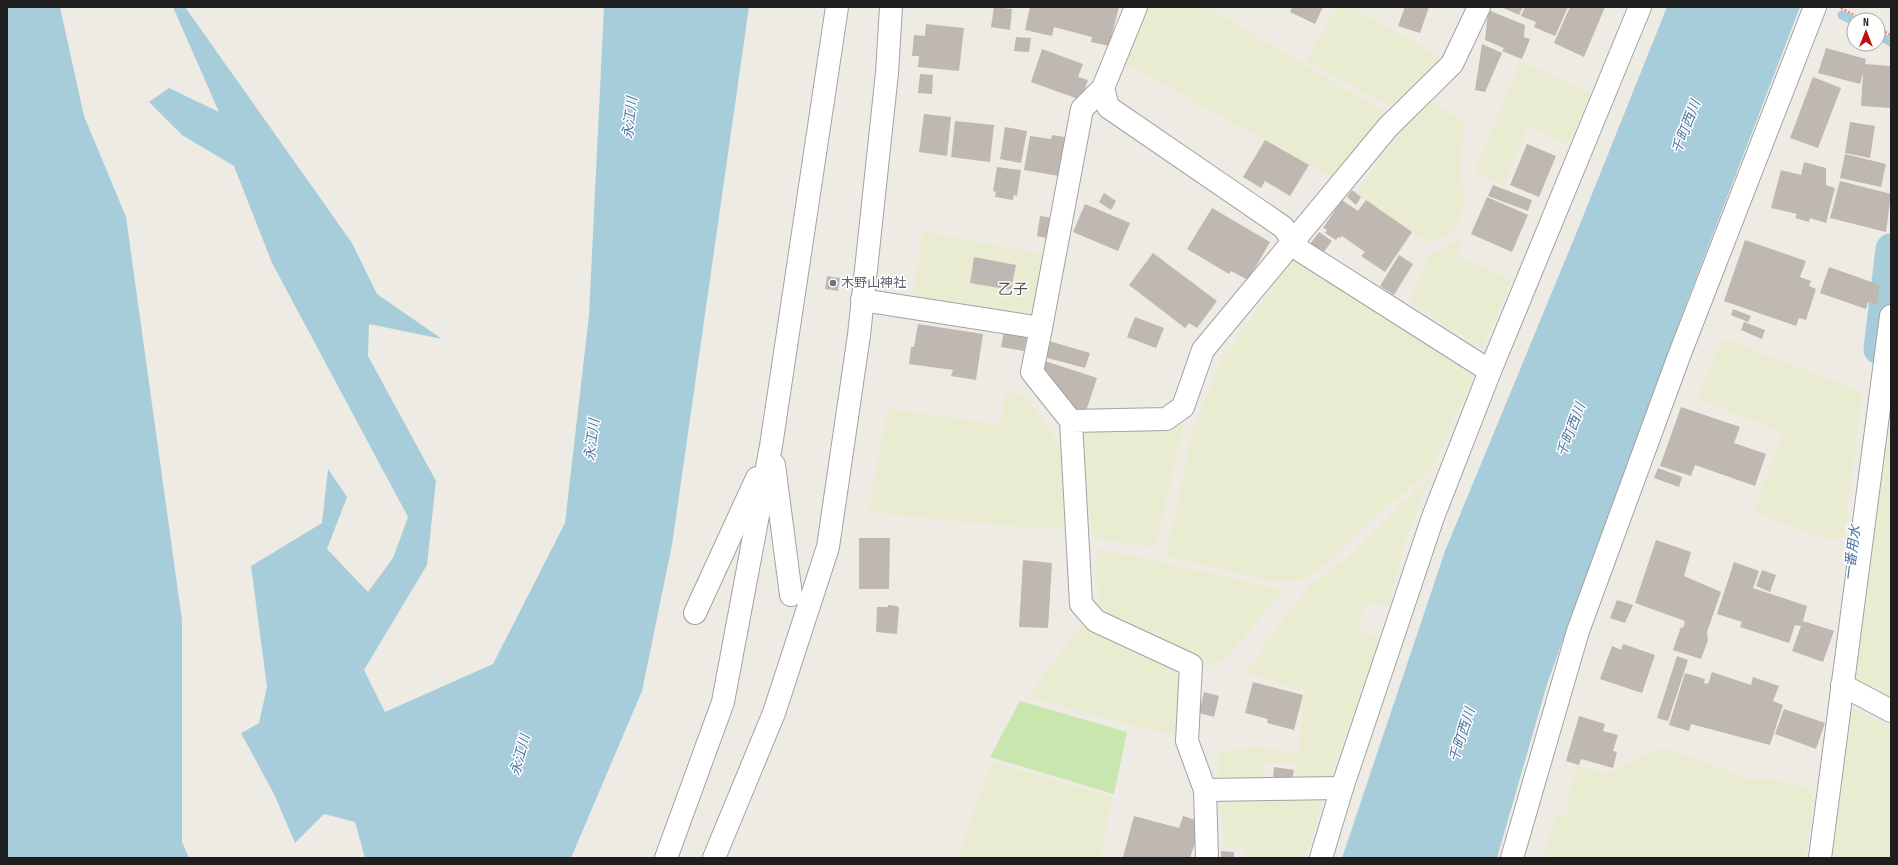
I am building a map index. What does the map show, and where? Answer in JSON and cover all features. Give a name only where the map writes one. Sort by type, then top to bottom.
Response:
[{"type":"street","points":[[666,858],[723,702],[771,446],[837,7]]},
{"type":"street","points":[[714,858],[774,713],[828,547],[862,300],[887,73],[891,7]]},
{"type":"street","points":[[1136,7],[1103,88],[1082,109],[1032,372],[1071,421],[1081,604],[1096,620],[1191,665],[1187,741],[1205,790],[1207,858]]},
{"type":"street","points":[[1071,421],[1166,419],[1183,407],[1203,350],[1388,127],[1452,64],[1479,7]]},
{"type":"street","points":[[1321,858],[1342,788],[1433,517],[1490,371],[1640,7]]},
{"type":"street","points":[[1512,858],[1578,631],[1679,356],[1815,7]]},
{"type":"street","points":[[1103,88],[1108,107],[1284,227],[1301,251],[1490,371]]},
{"type":"street","points":[[862,300],[1041,328]]},
{"type":"street","points":[[1820,858],[1891,316]]},
{"type":"street","points":[[771,446],[792,595]]},
{"type":"street","points":[[695,613],[771,446]]},
{"type":"street","points":[[1842,685],[1891,711]]},
{"type":"street","points":[[1205,790],[1342,788]]},
{"type":"path","points":[[1839,7],[1848,12]]},
{"type":"green space","points":[[1146,7],[1208,7],[1388,114],[1336,179],[1124,63]]},
{"type":"green space","points":[[1337,7],[1351,7],[1444,59],[1389,106],[1306,61]]},
{"type":"green space","points":[[1520,61],[1591,93],[1568,145],[1528,126],[1503,187],[1475,171]]},
{"type":"green space","points":[[1426,99],[1465,122],[1460,171],[1465,203],[1457,227],[1443,237],[1429,243],[1354,194]]},
{"type":"green space","points":[[923,232],[1049,255],[1035,320],[912,299]]},
{"type":"green space","points":[[1463,237],[1457,256],[1512,280],[1482,348],[1409,303],[1430,255]]},
{"type":"green space","points":[[1294,256],[1474,376],[1433,466],[1309,578],[1288,582],[1275,582],[1166,556],[1192,432],[1222,360]]},
{"type":"green space","points":[[1723,338],[1862,392],[1844,537],[1827,540],[1754,512],[1782,432],[1697,399]]},
{"type":"green space","points":[[1006,390],[1025,395],[1062,448],[1064,530],[974,523],[868,512],[888,409],[1000,425]]},
{"type":"green space","points":[[1175,423],[1184,425],[1155,548],[1092,538],[1081,432]]},
{"type":"green space","points":[[1886,425],[1891,427],[1891,706],[1851,685]]},
{"type":"green space","points":[[1433,472],[1408,533],[1388,607],[1367,602],[1359,629],[1381,638],[1330,778],[1298,779],[1297,763],[1263,763],[1262,779],[1218,779],[1218,754],[1253,746],[1298,753],[1304,691],[1245,672],[1309,586],[1345,559]]},
{"type":"green space","points":[[1097,548],[1285,590],[1226,657],[1210,666],[1109,619],[1098,604]]},
{"type":"green space","points":[[1082,625],[1179,668],[1182,736],[1127,725],[1027,697]]},
{"type":"green space","points":[[1020,701],[1127,732],[1114,794],[990,757]]},
{"type":"green space","points":[[1848,708],[1861,712],[1891,728],[1891,858],[1828,858]]},
{"type":"green space","points":[[1663,747],[1750,779],[1782,780],[1814,791],[1805,858],[1544,858],[1556,814],[1565,815],[1576,765],[1605,774]]},
{"type":"green space","points":[[992,762],[1113,797],[1100,858],[960,858],[960,851]]},
{"type":"green space","points":[[1218,796],[1324,797],[1305,858],[1244,858],[1245,848],[1223,846],[1223,828]]},
{"type":"water","points":[[7,7],[60,7],[84,116],[126,217],[182,620],[182,842],[189,858],[7,858]]},
{"type":"water","name":"永江川","points":[[173,7],[185,7],[352,243],[377,294],[442,339],[369,324],[368,356],[436,481],[427,565],[364,670],[385,712],[493,664],[565,523],[589,315],[604,7],[749,7],[672,545],[642,691],[571,858],[365,858],[355,822],[324,814],[295,843],[274,794],[241,733],[259,723],[267,687],[251,566],[322,523],[328,469],[347,497],[327,549],[368,592],[393,558],[408,517],[272,263],[234,166],[182,135],[149,102],[169,88],[219,112]]},
{"type":"water","name":"千町西川","points":[[1667,7],[1800,7],[1677,328],[1548,681],[1497,858],[1342,858],[1445,551],[1578,229]]},
{"type":"building","points":[[994,7],[1012,9],[1010,30],[991,27]]},
{"type":"building","points":[[1030,7],[1119,7],[1109,46],[1091,42],[1092,37],[1054,27],[1052,36],[1025,30]]},
{"type":"building","points":[[1292,7],[1323,7],[1315,24],[1290,12]]},
{"type":"building","points":[[1405,7],[1429,7],[1420,33],[1398,26]]},
{"type":"building","points":[[1501,7],[1523,7],[1519,15]]},
{"type":"building","points":[[1525,7],[1568,7],[1555,36],[1534,27],[1536,22],[1521,16]]},
{"type":"building","points":[[1570,7],[1605,7],[1584,57],[1554,43]]},
{"type":"building","points":[[1488,10],[1525,25],[1524,37],[1530,39],[1522,59],[1502,51],[1504,48],[1485,40]]},
{"type":"building","points":[[926,24],[964,28],[959,71],[918,67],[919,56],[912,56],[914,35],[925,36]]},
{"type":"building","points":[[1016,37],[1031,38],[1029,52],[1014,51]]},
{"type":"building","points":[[1482,44],[1502,53],[1485,92],[1475,90]]},
{"type":"building","points":[[1826,48],[1866,59],[1865,64],[1891,66],[1891,108],[1861,106],[1863,73],[1860,84],[1818,73]]},
{"type":"building","points":[[1042,49],[1083,64],[1078,77],[1088,80],[1081,100],[1031,82]]},
{"type":"building","points":[[920,74],[933,75],[932,94],[918,93]]},
{"type":"building","points":[[1813,77],[1841,88],[1818,148],[1790,138]]},
{"type":"building","points":[[924,114],[951,117],[947,156],[919,152]]},
{"type":"building","points":[[955,121],[994,125],[990,162],[951,157]]},
{"type":"building","points":[[1850,122],[1875,126],[1870,158],[1845,153]]},
{"type":"building","points":[[1005,127],[1027,131],[1021,163],[1000,159]]},
{"type":"building","points":[[1052,135],[1065,137],[1059,176],[1024,170],[1030,136],[1051,139]]},
{"type":"building","points":[[1265,140],[1309,165],[1290,196],[1265,181],[1261,188],[1243,177]]},
{"type":"building","points":[[1527,144],[1556,156],[1539,197],[1510,185]]},
{"type":"building","points":[[1845,154],[1886,164],[1881,187],[1840,178]]},
{"type":"building","points":[[1804,162],[1826,168],[1826,185],[1835,188],[1826,223],[1810,218],[1809,222],[1795,218],[1797,214],[1771,208],[1781,170],[1801,175]]},
{"type":"building","points":[[997,167],[1021,170],[1017,196],[1014,195],[1013,200],[995,197],[996,192],[993,191]]},
{"type":"building","points":[[1840,181],[1891,194],[1886,232],[1830,218]]},
{"type":"building","points":[[1493,185],[1532,200],[1528,211],[1488,196]]},
{"type":"building","points":[[1352,190],[1361,197],[1356,205],[1347,197]]},
{"type":"building","points":[[1104,193],[1116,201],[1111,210],[1099,202]]},
{"type":"building","points":[[1487,197],[1528,215],[1512,252],[1471,234]]},
{"type":"building","points":[[1342,200],[1358,211],[1366,200],[1412,232],[1385,272],[1361,256],[1365,252],[1342,236],[1340,238],[1338,237],[1336,240],[1325,233],[1327,230],[1323,228]]},
{"type":"building","points":[[1085,204],[1130,223],[1118,251],[1073,232]]},
{"type":"building","points":[[1212,208],[1270,242],[1248,280],[1231,271],[1229,274],[1187,249]]},
{"type":"building","points":[[1040,216],[1053,218],[1050,239],[1037,236]]},
{"type":"building","points":[[1319,232],[1332,241],[1323,253],[1310,244]]},
{"type":"building","points":[[1745,240],[1806,261],[1800,277],[1811,281],[1809,286],[1816,289],[1806,320],[1799,318],[1796,326],[1724,301]]},
{"type":"building","points":[[1153,253],[1217,301],[1197,328],[1189,323],[1185,328],[1129,285]]},
{"type":"building","points":[[1399,255],[1413,264],[1394,295],[1380,286]]},
{"type":"building","points":[[974,257],[1016,265],[1011,290],[970,283]]},
{"type":"building","points":[[1829,267],[1880,285],[1877,305],[1868,302],[1866,309],[1820,293]]},
{"type":"building","name":"木野山神社","points":[[827,276],[840,278],[838,291],[825,289]]},
{"type":"building","points":[[1733,309],[1751,316],[1748,322],[1731,315]]},
{"type":"building","points":[[1135,317],[1164,328],[1156,348],[1127,337]]},
{"type":"building","points":[[1744,322],[1765,330],[1762,339],[1741,330]]},
{"type":"building","points":[[918,324],[983,334],[976,380],[951,376],[953,370],[909,364],[911,347],[914,347]]},
{"type":"building","points":[[1004,331],[1027,335],[1024,351],[1001,347]]},
{"type":"building","points":[[1049,341],[1090,353],[1085,368],[1044,357]]},
{"type":"building","points":[[1042,360],[1097,378],[1085,414],[1073,410],[1042,368]]},
{"type":"building","points":[[1681,407],[1740,427],[1734,443],[1766,454],[1755,486],[1695,465],[1691,476],[1660,466]]},
{"type":"building","points":[[1658,468],[1682,477],[1679,487],[1654,478]]},
{"type":"building","points":[[859,538],[890,538],[889,589],[859,589]]},
{"type":"building","points":[[1656,540],[1691,552],[1684,576],[1721,592],[1707,632],[1708,640],[1701,659],[1673,650],[1681,627],[1683,628],[1685,621],[1635,603]]},
{"type":"building","points":[[1023,560],[1052,563],[1048,628],[1019,627]]},
{"type":"building","points":[[1734,562],[1759,571],[1753,588],[1807,606],[1803,621],[1834,631],[1823,662],[1792,651],[1801,626],[1795,625],[1789,643],[1740,627],[1742,622],[1717,614]]},
{"type":"building","points":[[1762,570],[1776,575],[1770,592],[1756,586]]},
{"type":"building","points":[[1617,600],[1633,605],[1625,623],[1610,618]]},
{"type":"building","points":[[888,605],[897,606],[899,608],[897,634],[876,632],[877,607],[888,607]]},
{"type":"building","points":[[1623,644],[1655,655],[1642,693],[1600,679],[1612,646],[1621,650]]},
{"type":"building","points":[[1677,656],[1688,660],[1668,721],[1657,718]]},
{"type":"building","points":[[1712,672],[1751,685],[1753,677],[1779,686],[1773,701],[1783,705],[1770,745],[1691,724],[1689,731],[1669,725],[1685,673],[1705,679],[1704,683],[1708,684]]},
{"type":"building","points":[[1253,682],[1303,695],[1294,730],[1267,723],[1268,719],[1245,713]]},
{"type":"building","points":[[1204,692],[1219,696],[1214,717],[1199,713]]},
{"type":"building","points":[[1784,709],[1825,723],[1816,749],[1775,734]]},
{"type":"building","points":[[1579,716],[1605,724],[1603,731],[1618,735],[1613,751],[1617,752],[1613,768],[1581,759],[1579,765],[1566,761]]},
{"type":"building","points":[[1274,767],[1294,770],[1292,781],[1273,778]]},
{"type":"building","points":[[1134,816],[1179,828],[1183,816],[1202,822],[1190,858],[1123,857]]},
{"type":"building","points":[[1221,851],[1234,852],[1234,858],[1221,858]]},
{"type":"waterway","points":[[1842,15],[1846,17]]},
{"type":"waterway","points":[[1886,39],[1891,42]]},
{"type":"waterway","name":"一番用水","points":[[1879,349],[1891,249]]},
{"type":"place","name":"木野山神社","points":[[833,283]]},
{"type":"district","name":"乙子","points":[[1013,289]]}]
